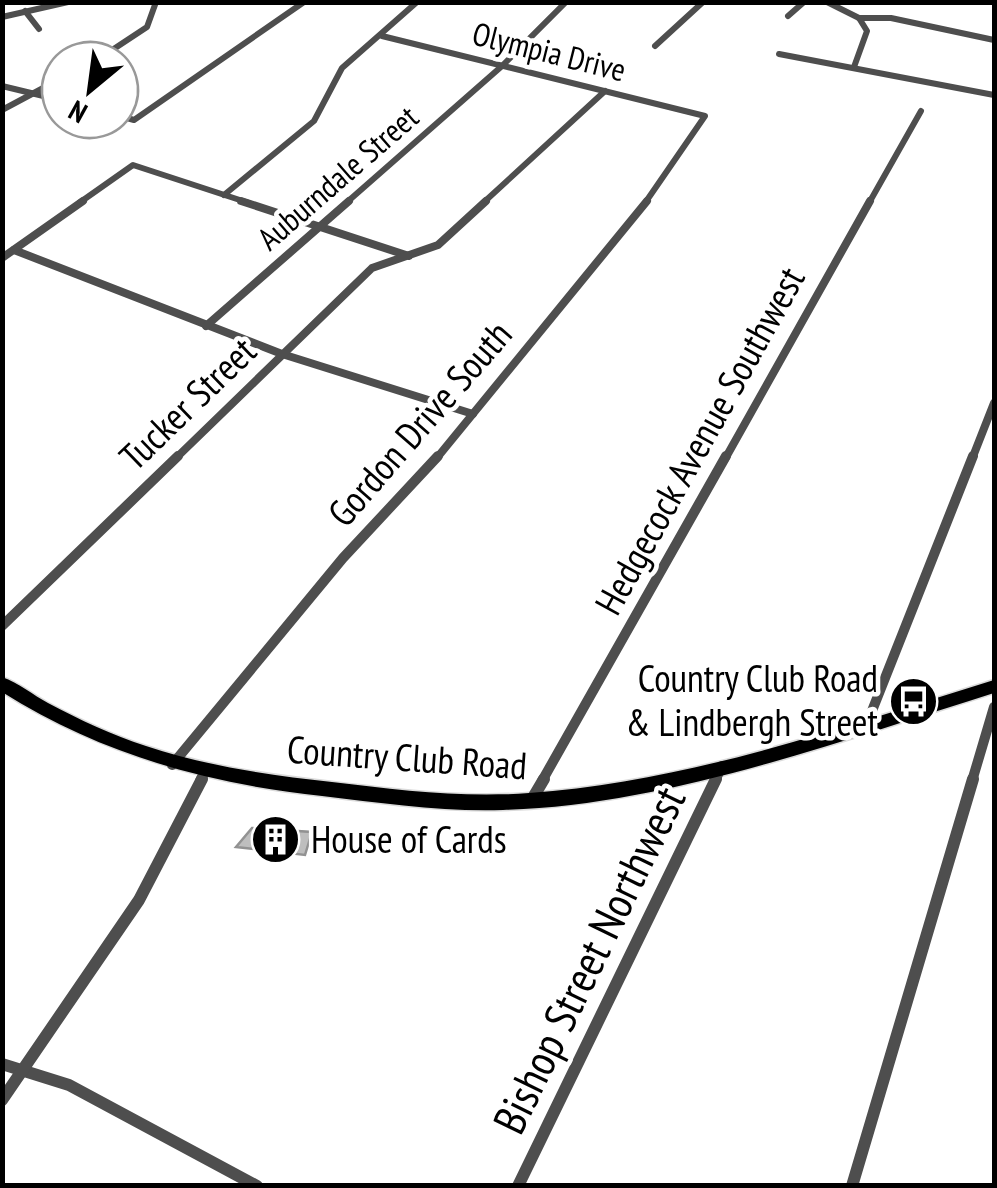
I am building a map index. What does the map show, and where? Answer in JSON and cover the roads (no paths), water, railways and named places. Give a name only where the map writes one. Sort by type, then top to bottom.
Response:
[{"type":"main road","name":"Country Club Road","points":[[2,683],[35,706],[96,737],[172,764],[378,795],[466,802],[531,801],[723,765],[994,687]]},
{"type":"street","points":[[2,18],[68,2]]},
{"type":"street","points":[[128,40],[147,27],[156,2]]},
{"type":"street","points":[[140,116],[304,2]]},
{"type":"street","points":[[224,195],[314,122],[337,75],[417,2]]},
{"type":"street","name":"Auburndale Street","points":[[206,326],[502,66],[566,2]]},
{"type":"street","points":[[655,46],[703,2]]},
{"type":"street","points":[[788,16],[804,2]]},
{"type":"street","points":[[827,2],[859,18],[890,18],[994,40]]},
{"type":"street","points":[[25,12],[38,29]]},
{"type":"street","points":[[854,67],[868,37],[859,18]]},
{"type":"street","name":"Olympia Drive","points":[[382,36],[705,116]]},
{"type":"street","points":[[779,54],[994,96]]},
{"type":"street","points":[[2,86],[40,95]]},
{"type":"street","points":[[2,110],[40,90]]},
{"type":"street","name":"Tucker Street","points":[[2,626],[372,268],[438,246],[606,91]]},
{"type":"street","name":"Hedgecock Avenue Southwest","points":[[531,801],[920,111]]},
{"type":"street","name":"Gordon Drive South","points":[[172,764],[343,558],[399,502],[473,414],[659,186],[705,116]]},
{"type":"street","points":[[2,258],[132,165],[410,257]]},
{"type":"street","points":[[14,250],[282,354],[473,414]]},
{"type":"street","points":[[372,268],[391,250]]},
{"type":"street","points":[[866,726],[994,402]]},
{"type":"street","points":[[852,1186],[994,707]]},
{"type":"street","name":"Bishop Street Northwest","points":[[518,1186],[723,765]]},
{"type":"street","points":[[2,1100],[126,917],[192,803],[205,771]]},
{"type":"street","points":[[2,1064],[100,1101],[257,1186]]},
{"type":"place","name":"Country Club Road & Lindbergh Street","points":[[913,701]]},
{"type":"place","name":"House of Cards","points":[[276,840]]}]
